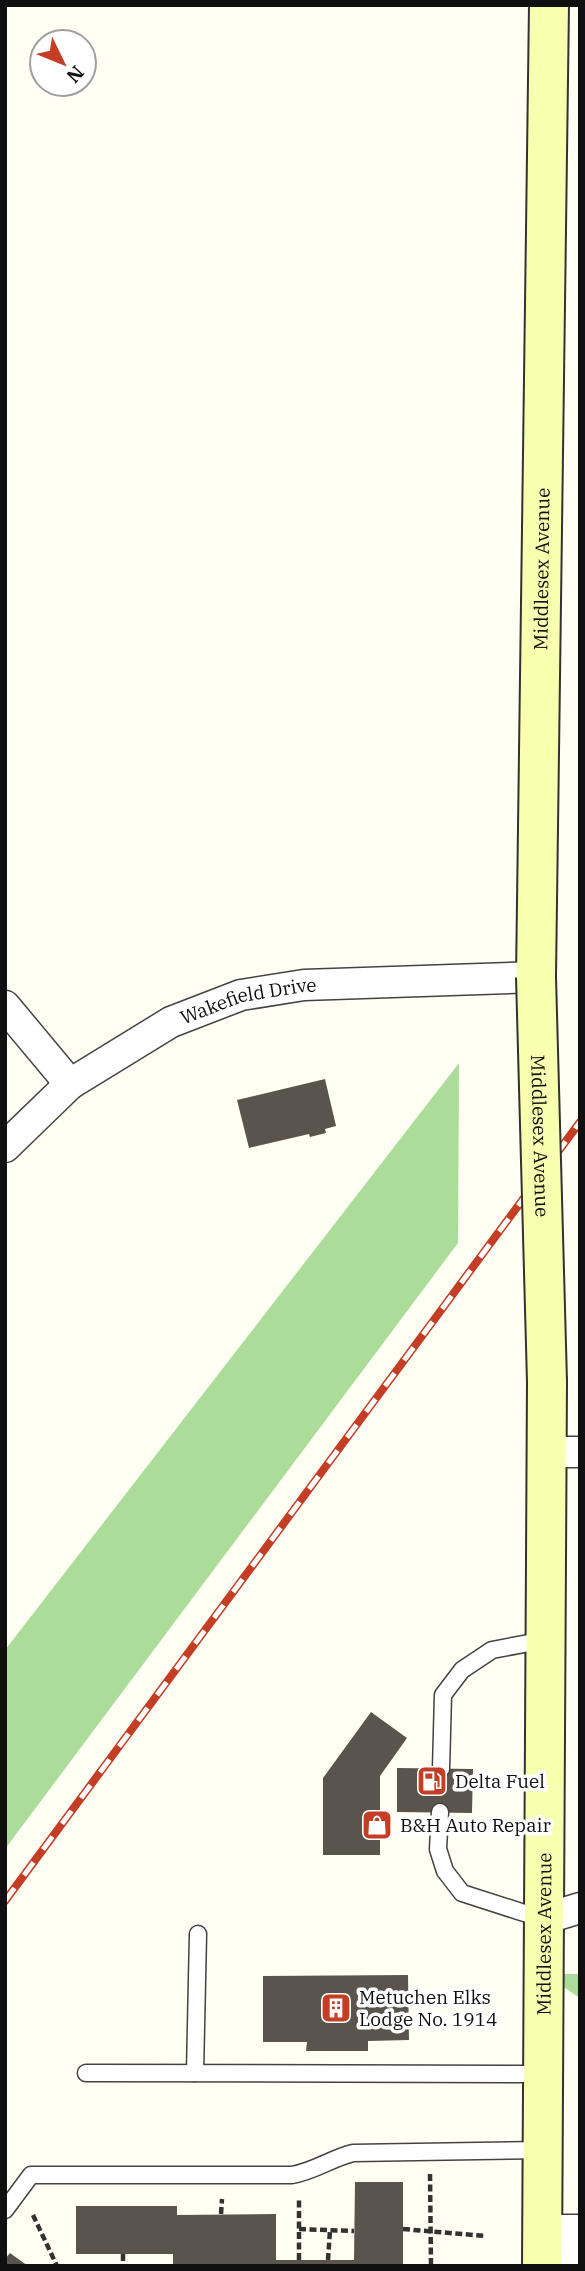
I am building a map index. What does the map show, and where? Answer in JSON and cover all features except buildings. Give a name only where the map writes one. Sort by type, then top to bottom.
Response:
[{"type":"main road","name":"Middlesex Avenue","points":[[549,5],[536,977],[547,1382],[563,1452],[545,1640],[562,1914],[544,2074],[543,2150],[552,2246]]},
{"type":"street","name":"Wakefield Drive","points":[[5,1147],[70,1083],[171,1022],[241,995],[304,985],[536,977]]},
{"type":"street","points":[[5,1006],[70,1083]]},
{"type":"street","points":[[552,2246],[580,2256]]},
{"type":"lane","points":[[441,1769],[443,1695],[462,1670],[492,1650],[545,1640]]},
{"type":"lane","points":[[440,1812],[438,1849],[445,1871],[462,1893],[562,1914]]},
{"type":"lane","points":[[195,2073],[198,1934]]},
{"type":"lane","points":[[86,2073],[544,2074]]},
{"type":"lane","points":[[5,2210],[31,2175],[292,2175],[308,2172],[339,2156],[354,2153],[543,2150]]},
{"type":"path","points":[[430,2170],[431,2266]]},
{"type":"path","points":[[299,2192],[299,2260]]},
{"type":"path","points":[[28,2205],[57,2266]]},
{"type":"path","points":[[299,2229],[354,2231]]},
{"type":"path","points":[[403,2229],[485,2236]]},
{"type":"path","points":[[328,2260],[330,2230]]},
{"type":"path","points":[[123,2254],[123,2266]]},
{"type":"green space","points":[[459,1063],[458,1243],[5,1849],[5,1650]]},
{"type":"green space","points":[[544,1974],[580,1974],[580,1998]]},
{"type":"railway","points":[[5,1901],[580,1122]]},
{"type":"place","name":"Delta Fuel","points":[[432,1781]]},
{"type":"place","name":"B&H Auto Repair","points":[[377,1825]]},
{"type":"place","name":"Metuchen Elks Lodge No. 1914","points":[[336,2008]]}]
